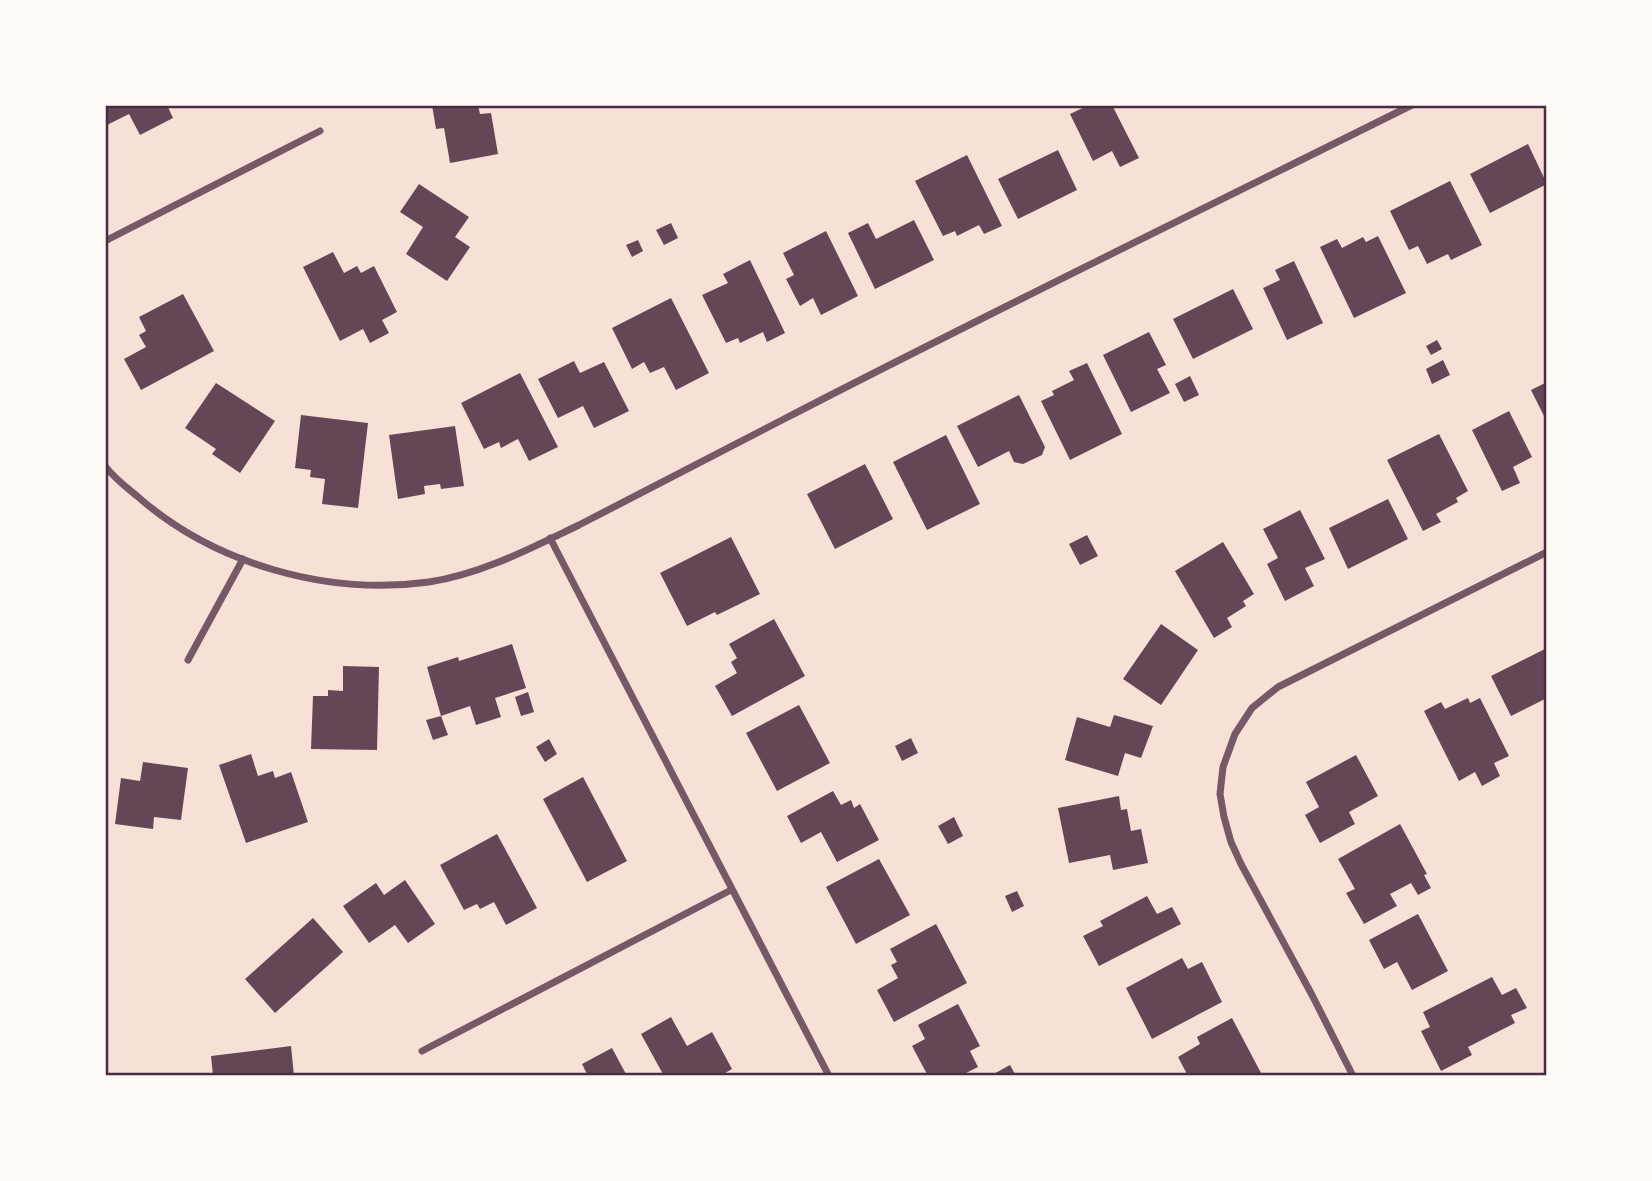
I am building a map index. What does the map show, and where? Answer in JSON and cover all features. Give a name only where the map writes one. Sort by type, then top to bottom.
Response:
[{"type":"street","points":[[1390,105],[1394,114]]},
{"type":"street","points":[[105,466],[145,503],[173,524],[220,550],[243,559],[298,575],[347,584],[430,582],[510,558],[859,380],[1412,105]]},
{"type":"street","points":[[105,241],[320,131]]},
{"type":"street","points":[[550,538],[829,1076]]},
{"type":"street","points":[[1353,1076],[1231,842],[1220,794],[1223,767],[1235,734],[1252,708],[1278,687],[1547,552]]},
{"type":"street","points":[[188,660],[243,559]]},
{"type":"street","points":[[422,1051],[731,890]]},
{"type":"building","points":[[105,105],[167,105],[173,118],[140,135],[129,114],[105,126]]},
{"type":"building","points":[[432,105],[478,105],[480,114],[491,113],[498,154],[450,163],[444,128],[436,129]]},
{"type":"building","points":[[1089,105],[1112,105],[1139,158],[1120,167],[1112,151],[1093,161],[1070,114]]},
{"type":"building","points":[[1528,144],[1547,184],[1490,213],[1470,174]]},
{"type":"building","points":[[1058,150],[1077,190],[1018,219],[998,179]]},
{"type":"building","points":[[967,155],[1002,226],[984,234],[979,225],[957,236],[955,231],[943,236],[915,181]]},
{"type":"building","points":[[1450,181],[1482,245],[1451,260],[1448,254],[1427,264],[1418,246],[1409,250],[1390,211]]},
{"type":"building","points":[[419,184],[469,217],[455,237],[470,247],[447,281],[406,254],[423,227],[400,212]]},
{"type":"building","points":[[914,220],[934,260],[875,289],[848,233],[868,223],[876,239]]},
{"type":"building","points":[[671,223],[678,238],[664,245],[656,230]]},
{"type":"building","points":[[826,231],[858,296],[821,315],[813,298],[800,306],[786,279],[794,275],[783,253]]},
{"type":"building","points":[[1378,236],[1406,293],[1354,318],[1320,247],[1337,239],[1342,248],[1363,237],[1366,242]]},
{"type":"building","points":[[638,240],[643,251],[632,257],[626,245]]},
{"type":"building","points":[[333,252],[344,273],[357,266],[361,273],[374,266],[397,312],[382,320],[389,333],[370,343],[363,329],[340,341],[303,267]]},
{"type":"building","points":[[750,260],[785,333],[767,342],[763,332],[740,343],[738,338],[726,343],[702,295],[728,283],[723,274]]},
{"type":"building","points":[[1294,261],[1323,323],[1287,340],[1263,288],[1280,280],[1275,270]]},
{"type":"building","points":[[1233,289],[1253,329],[1193,359],[1173,319]]},
{"type":"building","points":[[183,294],[214,351],[141,390],[124,359],[146,347],[139,335],[146,331],[139,317]]},
{"type":"building","points":[[671,298],[709,373],[676,390],[664,367],[650,373],[644,362],[632,369],[612,328]]},
{"type":"building","points":[[1149,332],[1166,365],[1157,369],[1170,393],[1131,412],[1103,355]]},
{"type":"building","points":[[1437,340],[1442,349],[1431,355],[1426,346]]},
{"type":"building","points":[[1443,360],[1450,375],[1432,384],[1426,369]]},
{"type":"building","points":[[574,361],[580,373],[604,362],[629,411],[594,428],[583,406],[558,418],[538,379]]},
{"type":"building","points":[[1087,363],[1122,434],[1070,460],[1041,401],[1054,395],[1052,391],[1074,380],[1069,371]]},
{"type":"building","points":[[520,373],[558,447],[529,461],[518,439],[501,448],[499,442],[484,449],[461,403]]},
{"type":"building","points":[[1190,376],[1199,395],[1184,402],[1175,384]]},
{"type":"building","points":[[1547,382],[1547,422],[1531,390]]},
{"type":"building","points":[[216,383],[275,421],[240,473],[212,454],[216,449],[185,428]]},
{"type":"building","points":[[1019,395],[1045,447],[1042,455],[1023,464],[1014,462],[1009,451],[978,467],[957,426]]},
{"type":"building","points":[[1509,411],[1532,457],[1513,467],[1520,483],[1502,491],[1472,430]]},
{"type":"building","points":[[301,415],[368,423],[358,508],[322,504],[325,479],[310,477],[311,470],[295,468]]},
{"type":"building","points":[[455,426],[464,486],[441,489],[440,484],[424,486],[425,494],[398,499],[389,435]]},
{"type":"building","points":[[1439,434],[1468,491],[1456,498],[1458,502],[1436,514],[1441,522],[1423,531],[1387,460]]},
{"type":"building","points":[[946,435],[980,504],[927,530],[893,462]]},
{"type":"building","points":[[865,464],[893,519],[835,549],[807,494]]},
{"type":"building","points":[[1388,499],[1408,539],[1348,569],[1329,528]]},
{"type":"building","points":[[1300,510],[1325,559],[1305,568],[1314,586],[1285,601],[1267,564],[1278,558],[1263,529]]},
{"type":"building","points":[[1087,535],[1098,556],[1080,565],[1069,544]]},
{"type":"building","points":[[731,537],[760,594],[687,626],[660,573]]},
{"type":"building","points":[[1223,542],[1254,594],[1243,601],[1246,606],[1227,618],[1232,627],[1214,638],[1175,571]]},
{"type":"building","points":[[774,619],[805,676],[732,716],[715,686],[737,673],[731,662],[737,658],[729,644]]},
{"type":"building","points":[[1161,624],[1198,650],[1161,705],[1123,679]]},
{"type":"building","points":[[512,644],[526,688],[495,698],[501,717],[476,725],[470,706],[441,716],[427,667],[458,657],[459,661]]},
{"type":"building","points":[[1547,648],[1547,698],[1511,716],[1491,676]]},
{"type":"building","points":[[343,666],[379,667],[377,750],[311,749],[313,696],[328,696],[328,690],[343,691]]},
{"type":"building","points":[[528,692],[534,712],[521,716],[515,697]]},
{"type":"building","points":[[1468,698],[1470,703],[1480,698],[1509,756],[1494,763],[1500,776],[1482,786],[1475,772],[1459,781],[1424,711],[1441,702],[1445,709]]},
{"type":"building","points":[[799,705],[830,763],[777,791],[746,733]]},
{"type":"building","points":[[1114,715],[1153,726],[1141,758],[1125,753],[1118,776],[1065,760],[1077,717],[1110,727]]},
{"type":"building","points":[[441,716],[448,735],[433,740],[426,720]]},
{"type":"building","points":[[911,738],[918,753],[902,761],[895,746]]},
{"type":"building","points":[[549,739],[557,754],[545,762],[536,747]]},
{"type":"building","points":[[251,754],[258,776],[273,771],[275,778],[291,772],[308,822],[246,843],[219,765]]},
{"type":"building","points":[[1356,755],[1378,796],[1349,812],[1355,824],[1320,843],[1305,815],[1319,807],[1306,782]]},
{"type":"building","points":[[143,762],[188,768],[181,820],[154,817],[153,829],[115,824],[121,778],[140,781]]},
{"type":"building","points":[[583,777],[627,861],[587,882],[543,799]]},
{"type":"building","points":[[833,791],[841,805],[851,800],[854,808],[860,804],[879,840],[837,862],[821,832],[801,843],[787,816]]},
{"type":"building","points":[[1119,796],[1121,810],[1127,809],[1131,831],[1141,829],[1148,863],[1113,870],[1110,855],[1069,863],[1058,808]]},
{"type":"building","points":[[954,817],[963,836],[948,844],[938,826]]},
{"type":"building","points":[[1400,824],[1427,874],[1424,875],[1431,888],[1418,895],[1411,883],[1390,894],[1397,906],[1364,924],[1346,893],[1355,889],[1338,859]]},
{"type":"building","points":[[497,834],[537,908],[506,925],[494,902],[480,909],[477,904],[464,910],[440,865]]},
{"type":"building","points":[[879,859],[910,915],[856,944],[826,887]]},
{"type":"building","points":[[405,880],[435,924],[408,943],[395,925],[369,943],[343,906],[376,883],[384,895]]},
{"type":"building","points":[[1017,891],[1024,906],[1012,912],[1005,896]]},
{"type":"building","points":[[1147,896],[1157,914],[1172,907],[1181,924],[1099,966],[1083,936],[1103,926],[1100,921]]},
{"type":"building","points":[[1418,914],[1448,971],[1412,990],[1397,962],[1384,969],[1369,940]]},
{"type":"building","points":[[313,918],[343,952],[275,1013],[245,979]]},
{"type":"building","points":[[936,924],[967,983],[894,1022],[877,990],[898,978],[891,965],[897,962],[890,949]]},
{"type":"building","points":[[1182,958],[1188,969],[1202,962],[1222,1002],[1152,1039],[1126,988]]},
{"type":"building","points":[[1492,977],[1502,995],[1516,988],[1527,1008],[1511,1015],[1515,1023],[1468,1047],[1472,1055],[1441,1071],[1421,1031],[1430,1027],[1423,1012]]},
{"type":"building","points":[[958,1004],[980,1046],[970,1051],[978,1067],[960,1076],[928,1076],[912,1046],[925,1039],[918,1025]]},
{"type":"building","points":[[671,1017],[687,1046],[712,1032],[732,1069],[720,1076],[664,1076],[641,1034]]},
{"type":"building","points":[[1232,1018],[1261,1073],[1255,1076],[1188,1076],[1178,1057],[1200,1044],[1197,1037]]},
{"type":"building","points":[[291,1046],[294,1076],[213,1076],[211,1056]]},
{"type":"building","points":[[612,1048],[627,1076],[588,1076],[582,1064]]},
{"type":"building","points":[[1010,1065],[1016,1076],[990,1076]]}]
